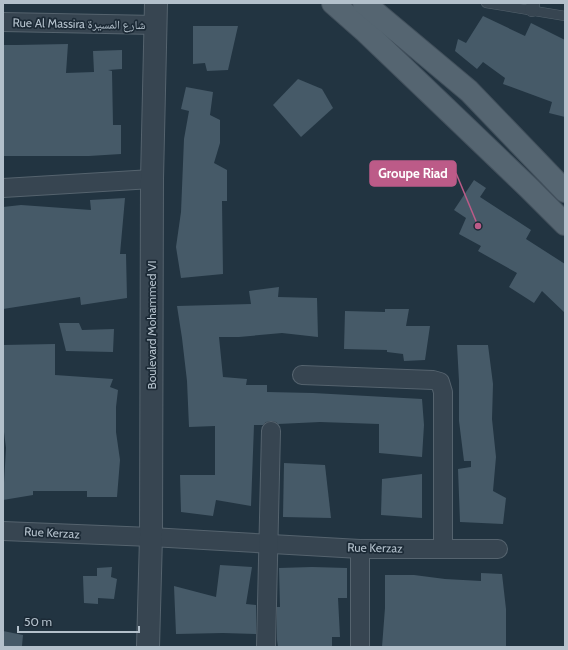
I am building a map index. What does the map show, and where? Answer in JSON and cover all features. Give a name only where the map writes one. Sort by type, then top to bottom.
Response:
[{"type":"main road","points":[[333,3],[373,25],[469,91],[565,191]]},
{"type":"main road","points":[[364,3],[373,25],[449,112],[565,224]]},
{"type":"main road","points":[[449,112],[469,91]]},
{"type":"street","name":"Boulevard Mohammed VI","points":[[148,647],[151,537],[152,178],[156,3]]},
{"type":"street","name":"Rue Al Massira شارع المسيرة","points":[[3,22],[156,25]]},
{"type":"street","points":[[3,188],[152,178]]},
{"type":"street","points":[[302,375],[433,380],[440,382],[443,392],[443,548]]},
{"type":"street","points":[[266,647],[271,431]]},
{"type":"street","name":"Rue Kerzaz","points":[[3,531],[151,537],[360,549],[498,549]]},
{"type":"street","points":[[360,549],[360,647]]},
{"type":"lane","points":[[486,3],[533,7],[565,16]]},
{"type":"building","points":[[483,16],[525,36],[531,23],[565,40],[565,117],[549,113],[552,102],[503,84],[505,78],[483,62],[477,69],[455,51],[458,39],[466,43]]},
{"type":"building","points":[[193,26],[238,26],[228,70],[207,71],[205,63],[193,64]]},
{"type":"building","points":[[68,44],[66,73],[94,72],[93,51],[122,50],[122,69],[108,70],[112,71],[113,125],[121,125],[121,154],[89,156],[3,156],[3,45]]},
{"type":"building","points":[[298,79],[322,89],[333,108],[301,137],[273,105]]},
{"type":"building","points":[[186,87],[213,92],[210,115],[220,120],[220,143],[214,163],[227,170],[227,201],[222,201],[223,274],[181,278],[176,247],[181,212],[184,139],[189,111],[181,109]]},
{"type":"building","points":[[474,180],[486,188],[480,197],[531,230],[526,239],[565,264],[565,313],[542,291],[534,303],[509,287],[517,273],[478,251],[481,246],[459,234],[466,218],[454,210]]},
{"type":"building","points":[[125,198],[120,254],[126,254],[127,298],[81,305],[80,297],[3,309],[3,207],[21,205],[91,210],[90,200]]},
{"type":"building","points":[[279,287],[278,297],[317,298],[318,337],[282,333],[239,337],[219,337],[223,377],[247,379],[246,385],[267,385],[267,392],[422,399],[424,425],[422,457],[379,453],[379,424],[320,422],[278,424],[271,421],[266,422],[263,425],[254,425],[251,506],[216,500],[213,516],[181,512],[180,475],[215,475],[215,426],[189,427],[187,381],[177,306],[251,304],[249,291]]},
{"type":"building","points":[[385,309],[409,309],[406,326],[430,326],[425,360],[404,361],[403,354],[387,352],[387,350],[344,349],[345,311],[385,312]]},
{"type":"building","points":[[59,323],[79,323],[82,330],[114,329],[113,352],[66,351]]},
{"type":"building","points":[[55,344],[55,375],[113,379],[110,387],[118,390],[116,432],[120,460],[117,497],[87,497],[87,491],[33,491],[33,495],[3,500],[6,448],[3,424],[3,345]]},
{"type":"building","points":[[457,345],[488,345],[493,384],[492,419],[496,457],[493,491],[506,498],[503,524],[460,522],[458,469],[471,467],[471,461],[464,461],[459,421]]},
{"type":"building","points":[[284,463],[325,465],[331,518],[283,517]]},
{"type":"building","points":[[422,474],[422,518],[381,515],[382,479]]},
{"type":"building","points":[[220,565],[252,567],[246,604],[256,605],[256,634],[176,634],[174,586],[216,597]]},
{"type":"building","points":[[112,567],[111,577],[117,579],[114,599],[98,598],[98,604],[84,603],[83,576],[97,576],[97,568]]},
{"type":"building","points":[[279,568],[347,568],[347,598],[338,598],[340,637],[332,637],[332,647],[278,647],[277,607],[280,607]]},
{"type":"building","points":[[481,573],[502,574],[506,609],[506,647],[382,647],[385,608],[385,575],[414,575],[445,579],[481,581]]},
{"type":"building","points":[[3,631],[23,635],[22,646],[3,646]]},
{"type":"place","name":"Groupe Riad","points":[[478,226]]}]
